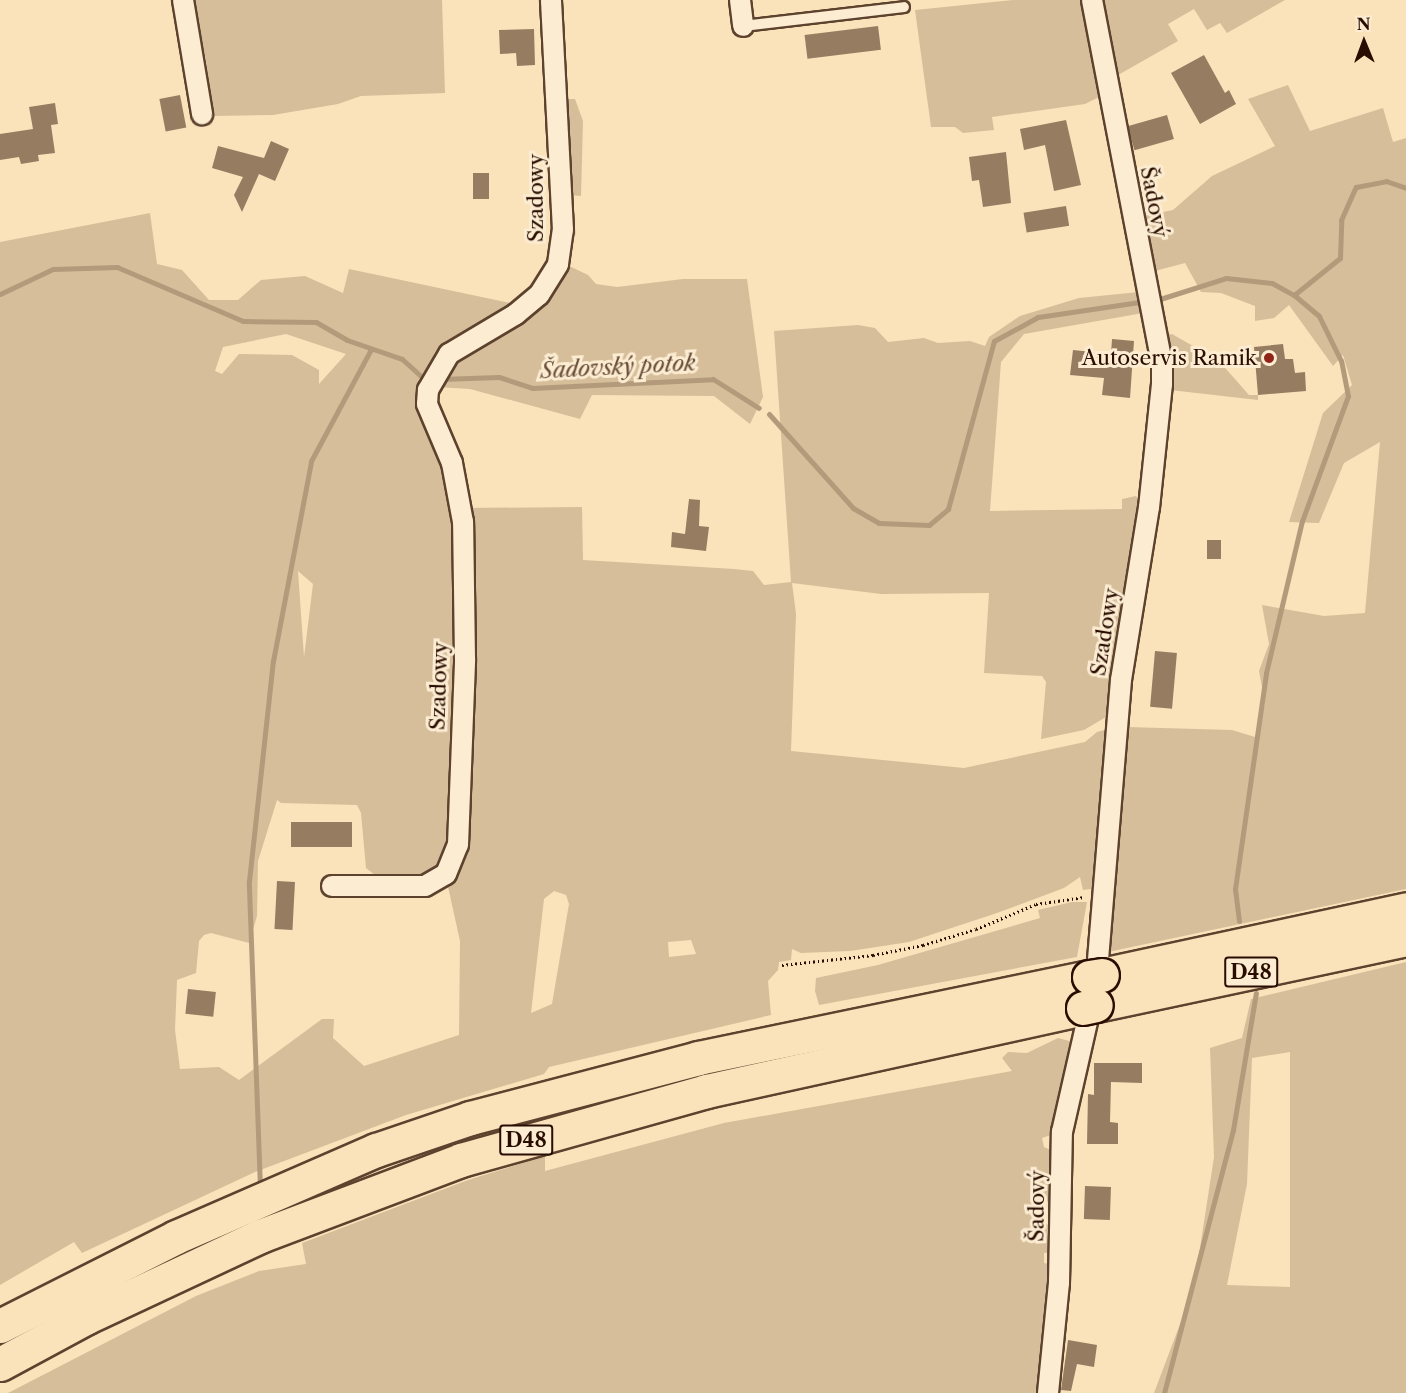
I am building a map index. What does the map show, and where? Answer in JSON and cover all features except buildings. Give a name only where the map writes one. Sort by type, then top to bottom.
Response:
[{"type":"highway","name":"D48","points":[[0,1364],[87,1317],[228,1250],[328,1208],[461,1160],[706,1091],[1406,909]]},
{"type":"highway","name":"D48","points":[[0,1326],[104,1271],[217,1219],[376,1150],[470,1118],[698,1058],[1406,939]]},
{"type":"street","points":[[183,0],[202,114]]},
{"type":"street","name":"Szadowy","points":[[332,886],[426,886],[446,874],[458,845],[465,659],[463,522],[452,464],[427,405],[432,379],[449,354],[516,314],[539,295],[558,264],[563,230],[551,0]]},
{"type":"street","points":[[740,0],[743,26]]},
{"type":"street","name":"Šadový","points":[[1092,0],[1150,312]]},
{"type":"street","name":"Szadowy","points":[[1093,991],[1105,898],[1121,680],[1149,507],[1162,384],[1150,312]]},
{"type":"street","name":"Šadový","points":[[1048,1393],[1059,1283],[1062,1132],[1093,991]]},
{"type":"lane","points":[[743,26],[904,7]]},
{"type":"path","points":[[782,965],[873,955],[923,945],[1067,897],[1105,898]]},
{"type":"shaded area","points":[[192,0],[442,0],[445,93],[361,96],[338,104],[273,115],[212,116],[206,60]]},
{"type":"shaded area","points":[[1013,0],[1084,0],[1101,96],[1085,104],[992,117],[994,130],[963,133],[955,127],[931,127],[915,10]]},
{"type":"shaded area","points":[[1099,0],[1285,0],[1227,33],[1220,23],[1207,30],[1194,9],[1168,24],[1178,41],[1118,75],[1113,72]]},
{"type":"shaded area","points":[[1288,85],[1310,131],[1383,108],[1393,142],[1406,138],[1406,889],[1108,952],[1127,727],[1232,730],[1255,737],[1265,703],[1259,671],[1269,644],[1262,605],[1324,616],[1365,613],[1380,442],[1344,463],[1319,523],[1289,522],[1323,413],[1352,385],[1343,355],[1333,366],[1289,305],[1274,318],[1255,321],[1255,306],[1221,293],[1201,292],[1185,263],[1151,272],[1143,216],[1173,210],[1212,176],[1275,146],[1248,99]]},
{"type":"shaded area","points":[[565,99],[575,99],[583,121],[581,196],[570,195]]},
{"type":"shaded area","points":[[150,213],[157,264],[182,270],[209,300],[238,300],[261,280],[305,276],[343,293],[349,269],[534,308],[563,263],[588,275],[596,284],[617,287],[683,279],[747,279],[763,397],[750,424],[714,396],[592,395],[580,419],[470,389],[420,386],[424,421],[453,505],[458,571],[452,812],[446,858],[436,871],[417,879],[375,875],[366,868],[361,813],[357,805],[281,803],[277,800],[258,861],[257,916],[249,943],[211,933],[204,935],[199,941],[196,973],[177,980],[175,1030],[180,1069],[219,1067],[239,1080],[322,1019],[334,1019],[333,1038],[364,1066],[459,1035],[460,941],[447,882],[456,872],[462,854],[467,782],[470,656],[466,508],[582,507],[583,560],[753,571],[764,585],[791,582],[774,331],[858,325],[875,328],[888,342],[924,338],[938,343],[970,341],[985,346],[989,337],[1020,316],[1079,298],[1139,292],[1143,313],[1024,334],[1001,362],[990,511],[1122,509],[1122,499],[1136,496],[1142,507],[1111,714],[1084,730],[1041,739],[1046,682],[1042,676],[984,673],[989,593],[881,594],[792,583],[796,614],[791,751],[964,768],[1085,742],[1097,732],[1112,728],[1098,888],[1083,890],[1080,877],[1064,888],[909,942],[850,951],[801,953],[792,949],[791,960],[779,962],[778,970],[768,981],[771,1015],[549,1067],[544,1074],[406,1115],[255,1172],[82,1253],[74,1242],[0,1285],[0,242]],"holes":[[[286,334],[346,354],[319,384],[319,370],[292,355],[239,354],[222,374],[215,371],[223,347]],[[298,571],[313,584],[304,657]],[[554,891],[566,895],[569,904],[552,1004],[531,1013],[544,899]],[[691,940],[696,954],[669,957],[668,942]]]},
{"type":"shaded area","points":[[1172,334],[1219,361],[1249,395],[1258,395],[1258,400],[1170,390],[1165,335]]},
{"type":"shaded area","points":[[1072,902],[1087,902],[1077,957],[819,1005],[815,991],[816,978],[878,965],[1040,918],[1038,910]]},
{"type":"shaded area","points":[[1406,962],[1406,1393],[1154,1393],[1194,1287],[1214,1157],[1210,1048],[1242,1038],[1251,999]],"holes":[[[1290,1052],[1290,1287],[1227,1285],[1247,1184],[1252,1058]]]},
{"type":"shaded area","points":[[1058,1038],[1073,1042],[1054,1134],[1042,1138],[1044,1147],[1055,1152],[1055,1201],[1041,1202],[1042,1224],[1055,1225],[1055,1252],[1044,1253],[1044,1263],[1054,1265],[1039,1393],[8,1393],[196,1296],[259,1271],[306,1264],[302,1243],[468,1180],[545,1156],[545,1171],[724,1123],[1012,1071],[1002,1058],[1008,1052],[1027,1053]]},
{"type":"waterway","name":"Šadovský potok","points":[[769,414],[853,508],[879,523],[929,525],[948,509],[994,341],[1038,317],[1160,299],[1226,278],[1272,283],[1294,295],[1340,258],[1341,220],[1356,187],[1386,181],[1406,188]]},
{"type":"waterway","name":"Šadovský potok","points":[[0,294],[53,269],[117,267],[243,321],[316,322],[347,340],[402,359],[423,378],[431,379]]},
{"type":"waterway","points":[[1239,921],[1235,889],[1266,673],[1302,521],[1348,396],[1341,361],[1319,316],[1294,295]]},
{"type":"waterway","points":[[260,1188],[249,881],[273,661],[311,461],[371,349]]},
{"type":"waterway","name":"Šadovský potok","points":[[440,379],[499,377],[532,388],[713,379],[759,408]]},
{"type":"waterway","points":[[1164,1393],[1233,1130],[1256,993]]},
{"type":"place","name":"Autoservis Ramik","points":[[1269,358]]}]
